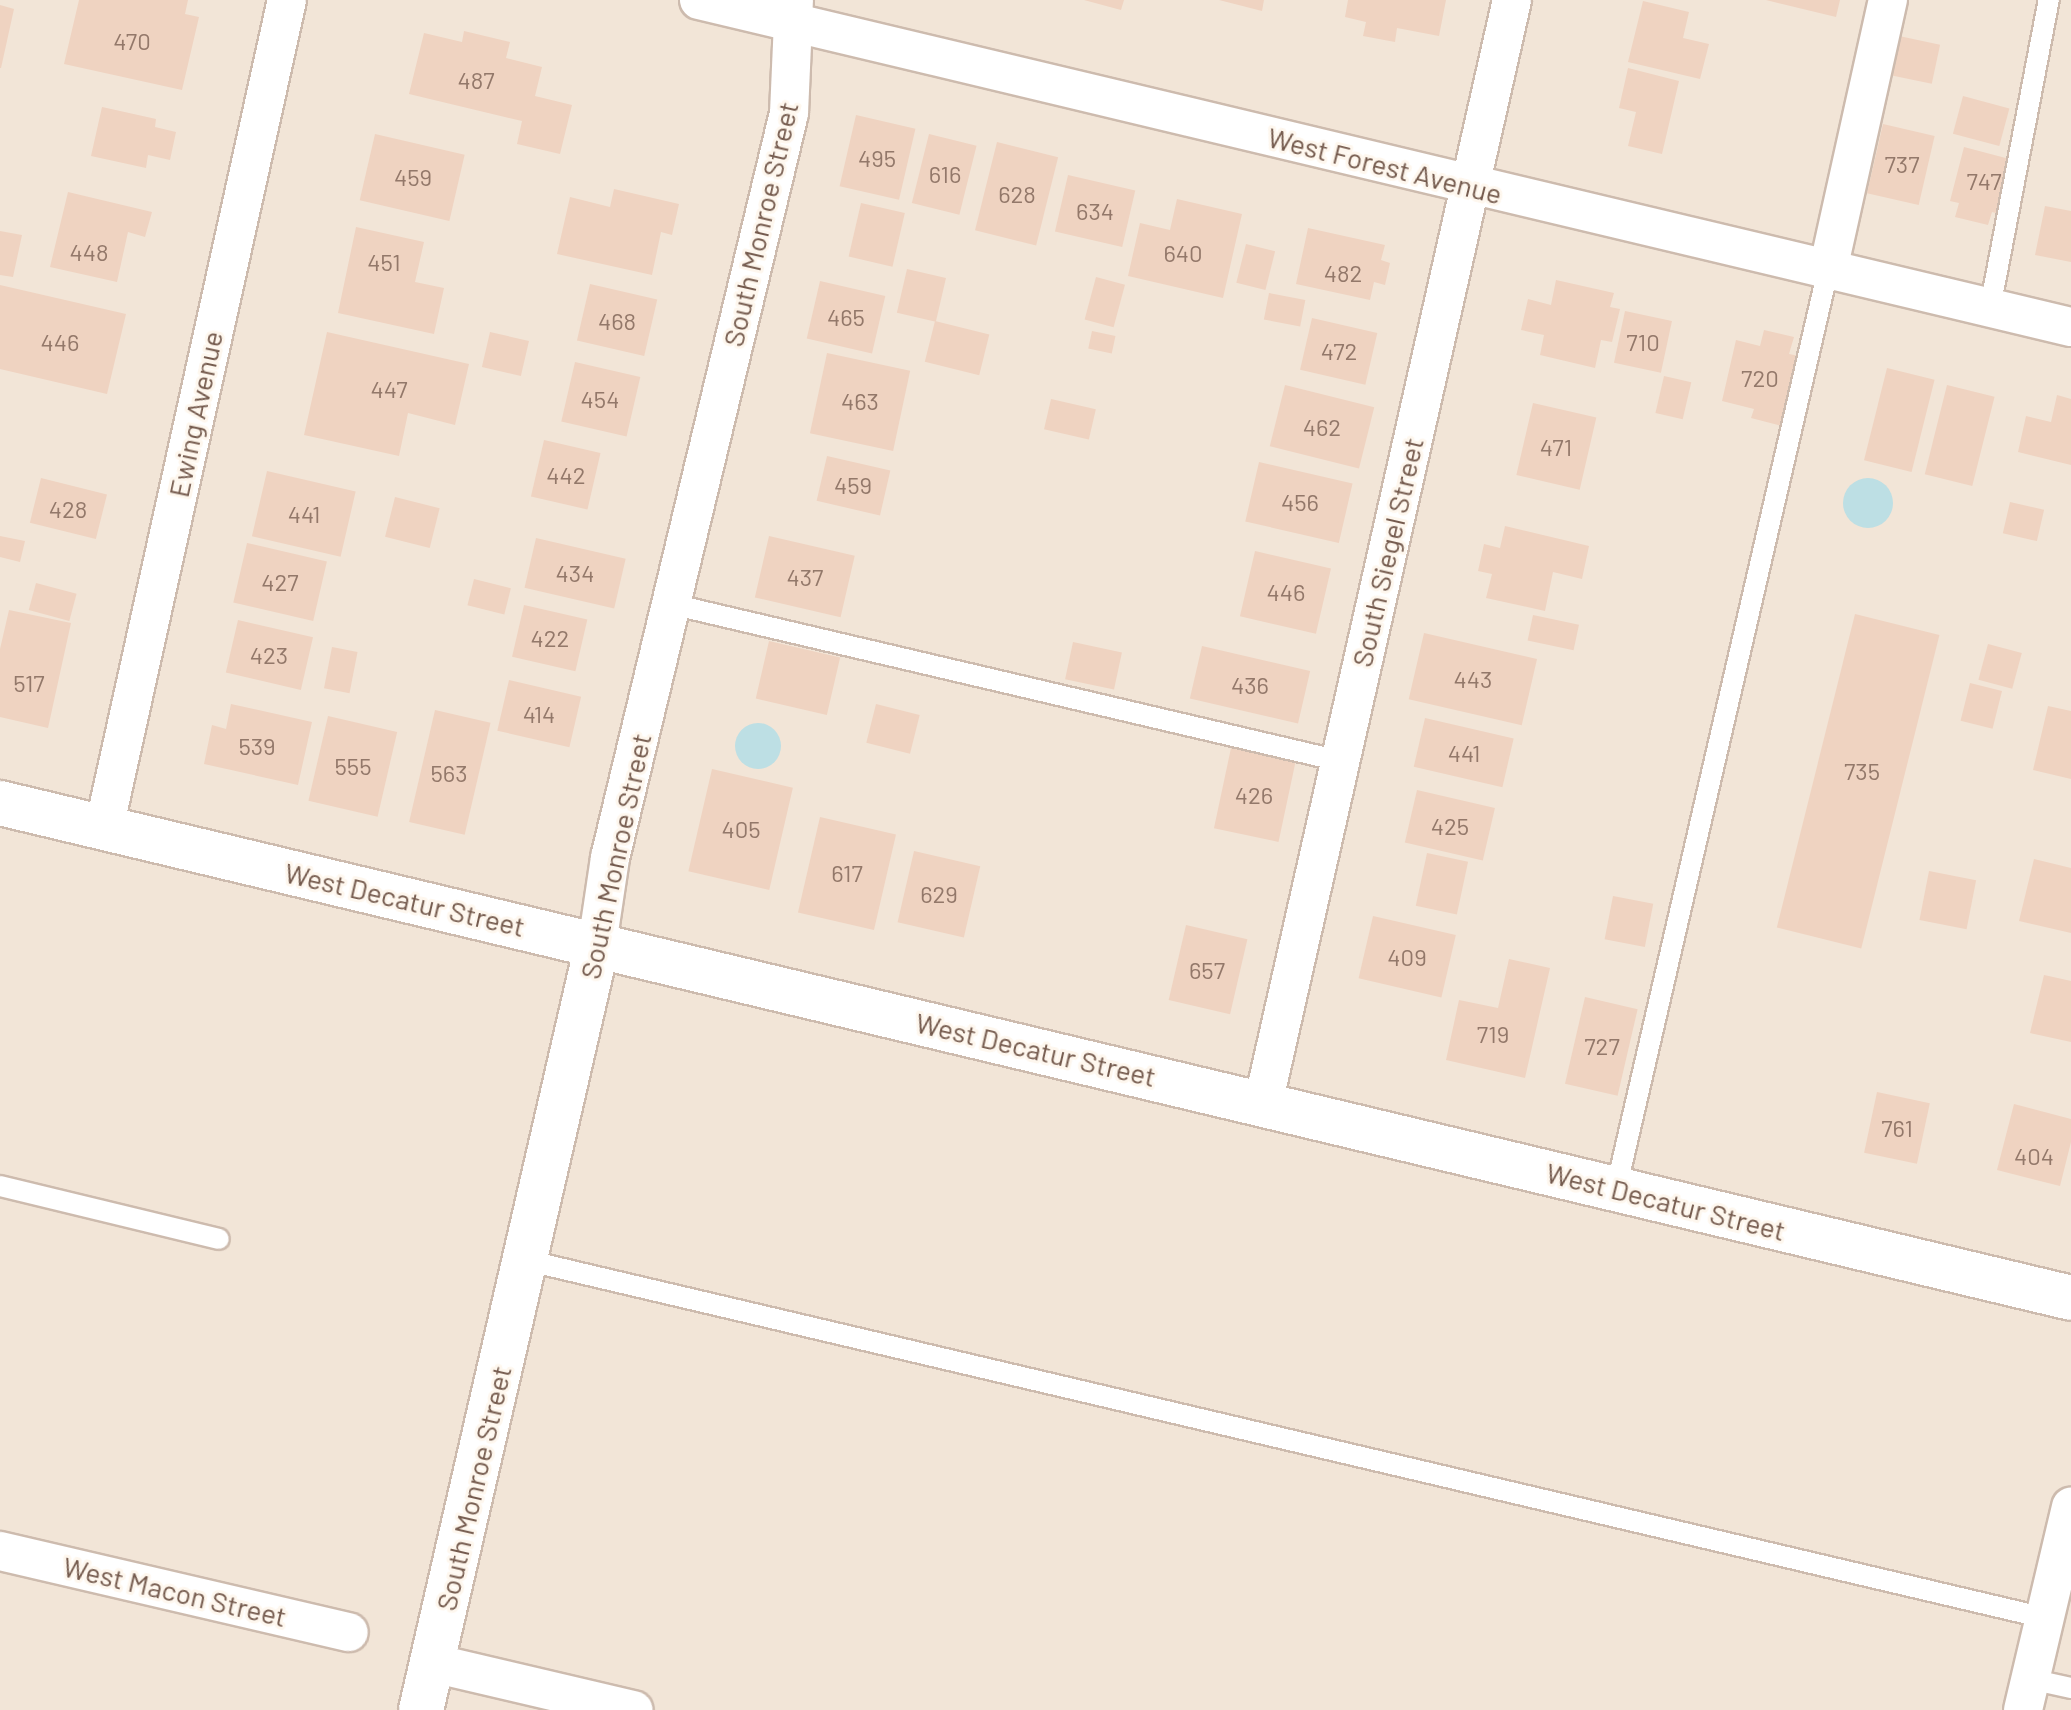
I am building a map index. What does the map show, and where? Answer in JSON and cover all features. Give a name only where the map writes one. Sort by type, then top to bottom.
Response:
[{"type":"street","name":"Ewing Avenue","points":[[104,828],[287,0]]},
{"type":"street","name":"West Forest Avenue","points":[[699,0],[795,11],[1469,186],[2071,327]]},
{"type":"street","name":"South Siegel Street","points":[[1263,1104],[1512,0]]},
{"type":"street","points":[[1828,270],[1888,0]]},
{"type":"street","name":"South Monroe Street","points":[[421,1710],[597,945],[610,858],[789,113],[795,11]]},
{"type":"street","name":"West Decatur Street","points":[[0,803],[2071,1298]]},
{"type":"street","points":[[2027,1694],[2071,1507]]},
{"type":"street","name":"West Macon Street","points":[[0,1551],[349,1632]]},
{"type":"street","points":[[433,1663],[623,1709]]},
{"type":"lane","points":[[1990,308],[2049,0]]},
{"type":"lane","points":[[1616,1189],[1828,270]]},
{"type":"lane","points":[[671,604],[1340,761]]},
{"type":"lane","points":[[0,1186],[219,1239]]},
{"type":"lane","points":[[525,1260],[2045,1618]]},
{"type":"lane","points":[[2027,1694],[2071,1688]]},
{"type":"shaded area","points":[[0,0],[2071,0],[2071,1710],[0,1710]]},
{"type":"water","points":[[1868,478],[1885,486],[1893,503],[1885,520],[1868,528],[1851,520],[1843,503],[1851,486]]},
{"type":"water","points":[[758,723],[774,730],[781,746],[774,762],[758,769],[742,762],[735,746],[742,730]]},
{"type":"building","points":[[79,0],[188,0],[185,14],[199,17],[182,90],[64,64]]},
{"type":"building","points":[[1084,0],[1124,0],[1121,10]]},
{"type":"building","points":[[1219,0],[1264,0],[1262,11]]},
{"type":"building","points":[[1348,0],[1446,0],[1439,36],[1397,28],[1395,42],[1363,36],[1366,22],[1345,17]]},
{"type":"building","points":[[1766,0],[1840,0],[1836,17]]},
{"type":"building","points":[[1643,1],[1689,12],[1683,38],[1709,44],[1700,79],[1628,62]]},
{"type":"building","points":[[0,5],[14,9],[1,68],[0,68]]},
{"type":"building","points":[[464,31],[510,42],[506,58],[542,67],[535,96],[572,105],[560,154],[517,144],[522,121],[409,94],[424,33],[462,42]]},
{"type":"building","points":[[1899,36],[1940,45],[1932,84],[1891,75]]},
{"type":"building","points":[[1628,68],[1679,81],[1662,154],[1628,146],[1636,112],[1619,108]]},
{"type":"building","points":[[1963,96],[2009,108],[1999,146],[1953,134]]},
{"type":"building","points":[[102,107],[156,119],[155,127],[176,132],[170,160],[148,155],[146,168],[91,156]]},
{"type":"building","points":[[856,115],[915,129],[899,200],[840,186]]},
{"type":"building","points":[[1883,124],[1935,136],[1919,205],[1867,193]]},
{"type":"building","points":[[375,134],[465,155],[449,221],[360,200]]},
{"type":"building","points":[[929,134],[977,146],[959,215],[912,203]]},
{"type":"building","points":[[997,142],[1058,157],[1036,246],[975,230]]},
{"type":"building","points":[[1964,147],[2017,161],[2003,215],[1992,212],[1988,225],[1955,217],[1959,203],[1950,201]]},
{"type":"building","points":[[1068,175],[1135,191],[1122,247],[1055,232]]},
{"type":"building","points":[[614,189],[679,204],[672,235],[661,232],[652,275],[557,254],[570,197],[610,207]]},
{"type":"building","points":[[68,192],[152,212],[145,237],[128,232],[117,282],[50,267]]},
{"type":"building","points":[[1177,199],[1242,214],[1223,298],[1128,276],[1140,223],[1170,230]]},
{"type":"building","points":[[861,203],[905,213],[892,267],[849,257]]},
{"type":"building","points":[[2045,206],[2071,211],[2071,262],[2035,255]]},
{"type":"building","points":[[356,227],[424,242],[415,282],[444,288],[434,334],[338,313]]},
{"type":"building","points":[[1308,228],[1385,245],[1381,260],[1390,263],[1385,285],[1374,282],[1370,300],[1296,284]]},
{"type":"building","points":[[0,231],[22,235],[13,277],[0,275]]},
{"type":"building","points":[[1246,244],[1275,251],[1265,290],[1236,283]]},
{"type":"building","points":[[907,269],[946,278],[936,322],[897,313]]},
{"type":"building","points":[[1096,277],[1125,285],[1114,327],[1085,320]]},
{"type":"building","points":[[1556,280],[1614,293],[1610,307],[1620,309],[1612,342],[1601,340],[1595,368],[1540,355],[1544,335],[1521,330],[1528,299],[1551,305]]},
{"type":"building","points":[[820,281],[885,296],[872,354],[807,338]]},
{"type":"building","points":[[590,284],[657,300],[644,356],[577,341]]},
{"type":"building","points":[[0,285],[126,314],[107,394],[0,369]]},
{"type":"building","points":[[1269,293],[1305,300],[1300,327],[1264,320]]},
{"type":"building","points":[[1625,311],[1672,321],[1661,373],[1614,363]]},
{"type":"building","points":[[1312,318],[1377,333],[1365,385],[1300,370]]},
{"type":"building","points":[[935,321],[989,335],[979,375],[925,362]]},
{"type":"building","points":[[1764,330],[1794,337],[1789,354],[1799,356],[1782,426],[1751,418],[1754,409],[1722,401],[1736,340],[1760,346]]},
{"type":"building","points":[[1092,331],[1115,336],[1112,354],[1088,349]]},
{"type":"building","points":[[327,332],[469,364],[455,425],[408,413],[399,456],[304,435]]},
{"type":"building","points":[[490,332],[529,341],[521,376],[482,367]]},
{"type":"building","points":[[827,353],[910,371],[893,451],[810,433]]},
{"type":"building","points":[[575,362],[640,377],[627,437],[561,421]]},
{"type":"building","points":[[1887,368],[1935,380],[1912,472],[1864,460]]},
{"type":"building","points":[[1664,376],[1691,382],[1683,419],[1655,413]]},
{"type":"building","points":[[1285,385],[1374,407],[1359,468],[1270,446]]},
{"type":"building","points":[[1947,385],[1995,397],[1972,486],[1925,474]]},
{"type":"building","points":[[2057,395],[2071,399],[2071,465],[2018,452],[2026,416],[2051,422]]},
{"type":"building","points":[[1051,399],[1096,409],[1089,440],[1044,429]]},
{"type":"building","points":[[1533,403],[1596,418],[1580,490],[1516,475]]},
{"type":"building","points":[[544,440],[601,453],[587,510],[531,497]]},
{"type":"building","points":[[827,456],[890,471],[880,515],[817,501]]},
{"type":"building","points":[[1259,462],[1353,484],[1339,543],[1245,521]]},
{"type":"building","points":[[267,471],[356,491],[341,557],[252,536]]},
{"type":"building","points":[[41,478],[107,494],[96,539],[30,523]]},
{"type":"building","points":[[395,497],[440,508],[430,548],[385,537]]},
{"type":"building","points":[[2010,502],[2044,510],[2037,541],[2003,533]]},
{"type":"building","points":[[1505,526],[1589,546],[1582,579],[1553,572],[1545,611],[1486,598],[1492,574],[1478,571],[1484,544],[1500,548]]},
{"type":"building","points":[[0,536],[25,541],[20,562],[0,557]]},
{"type":"building","points":[[769,536],[855,556],[841,617],[755,597]]},
{"type":"building","points":[[536,538],[626,559],[614,608],[525,588]]},
{"type":"building","points":[[247,543],[327,561],[313,621],[233,602]]},
{"type":"building","points":[[1255,551],[1331,569],[1316,634],[1240,616]]},
{"type":"building","points":[[474,579],[511,588],[504,614],[467,605]]},
{"type":"building","points":[[36,583],[77,594],[69,621],[29,610]]},
{"type":"building","points":[[524,605],[587,620],[575,671],[512,657]]},
{"type":"building","points":[[9,610],[71,623],[48,728],[0,717],[0,649]]},
{"type":"building","points":[[1855,614],[1939,635],[1861,948],[1777,927]]},
{"type":"building","points":[[1533,615],[1579,625],[1574,650],[1528,640]]},
{"type":"building","points":[[238,620],[313,637],[301,690],[226,673]]},
{"type":"building","points":[[1424,633],[1537,659],[1522,725],[1409,699]]},
{"type":"building","points":[[769,641],[840,657],[827,715],[756,698]]},
{"type":"building","points":[[1073,642],[1122,652],[1114,690],[1065,679]]},
{"type":"building","points":[[1988,644],[2022,653],[2012,689],[1978,680]]},
{"type":"building","points":[[1202,646],[1310,671],[1298,724],[1190,699]]},
{"type":"building","points":[[332,647],[358,652],[350,693],[324,688]]},
{"type":"building","points":[[509,680],[581,697],[569,747],[497,731]]},
{"type":"building","points":[[1970,683],[2002,691],[1993,729],[1961,721]]},
{"type":"building","points":[[231,704],[312,722],[298,785],[204,764],[212,725],[226,729]]},
{"type":"building","points":[[876,704],[920,715],[910,754],[866,743]]},
{"type":"building","points":[[2048,706],[2071,711],[2071,779],[2033,770]]},
{"type":"building","points":[[435,710],[491,723],[465,835],[409,822]]},
{"type":"building","points":[[328,716],[397,732],[378,817],[308,801]]},
{"type":"building","points":[[1425,718],[1514,738],[1502,787],[1414,767]]},
{"type":"building","points":[[1231,748],[1296,762],[1279,842],[1214,828]]},
{"type":"building","points":[[712,769],[793,788],[769,890],[688,871]]},
{"type":"building","points":[[1417,790],[1495,808],[1483,861],[1405,843]]},
{"type":"building","points":[[820,817],[896,835],[874,930],[798,912]]},
{"type":"building","points":[[914,851],[980,866],[964,937],[898,922]]},
{"type":"building","points":[[1427,853],[1468,862],[1457,915],[1416,906]]},
{"type":"building","points":[[2034,859],[2071,868],[2071,933],[2019,921]]},
{"type":"building","points":[[1929,871],[1976,880],[1967,929],[1919,920]]},
{"type":"building","points":[[1613,896],[1653,904],[1645,947],[1605,939]]},
{"type":"building","points":[[1373,916],[1456,935],[1441,997],[1359,978]]},
{"type":"building","points":[[1186,925],[1247,939],[1230,1014],[1169,1000]]},
{"type":"building","points":[[1509,959],[1550,968],[1525,1078],[1446,1060],[1459,1000],[1498,1008]]},
{"type":"building","points":[[2044,975],[2071,981],[2071,1042],[2030,1033]]},
{"type":"building","points":[[1585,997],[1638,1009],[1618,1096],[1565,1084]]},
{"type":"building","points":[[1877,1092],[1930,1103],[1917,1164],[1864,1153]]},
{"type":"building","points":[[2014,1104],[2071,1119],[2071,1142],[2060,1186],[1997,1170]]}]
